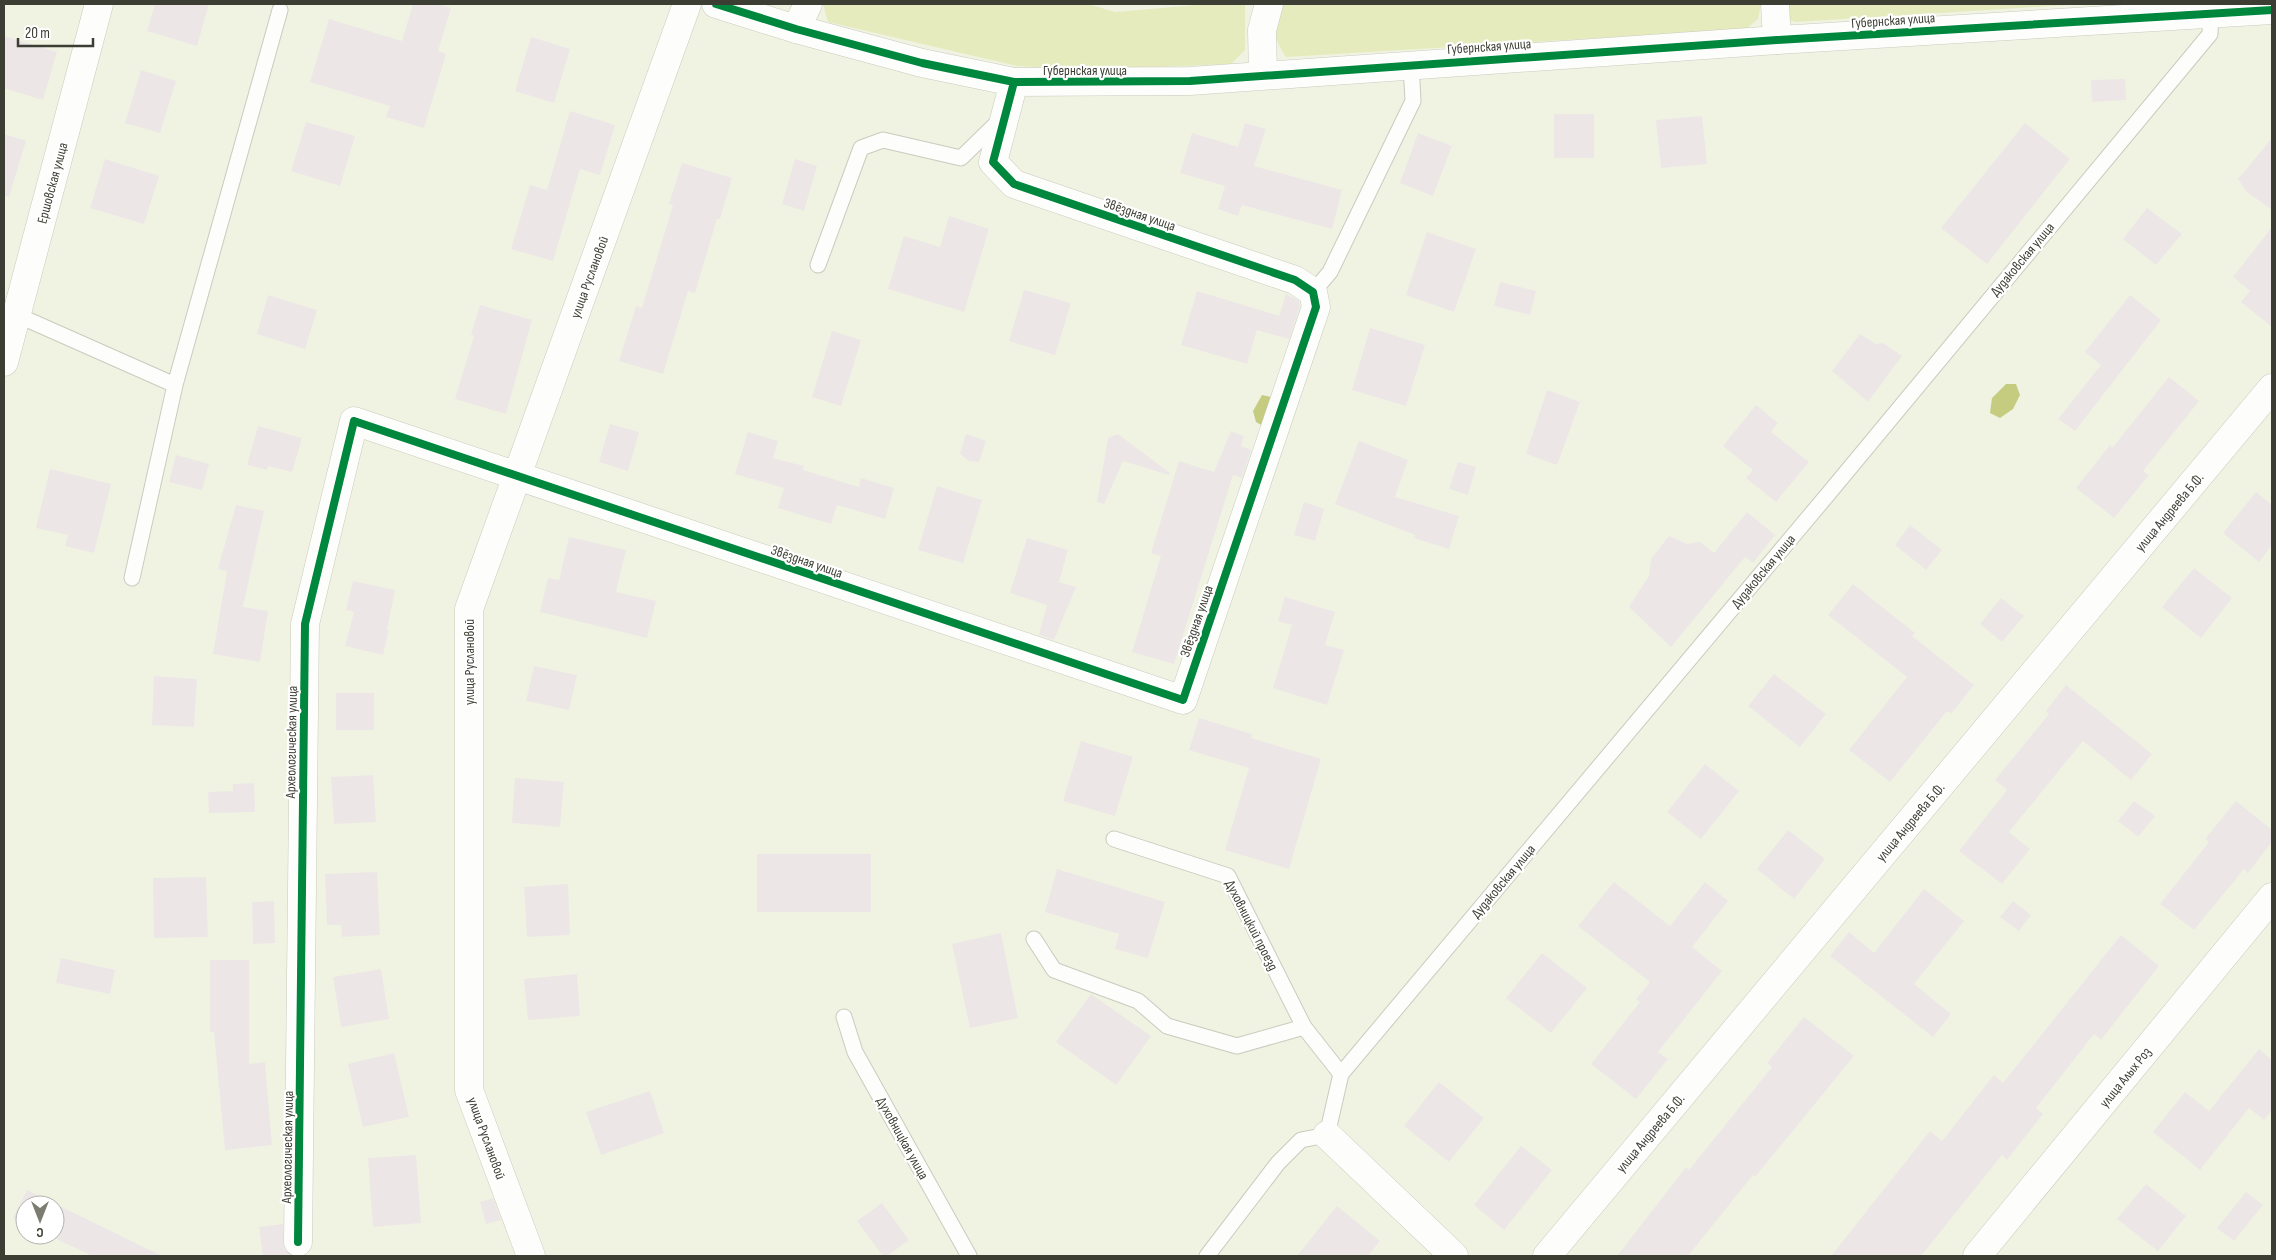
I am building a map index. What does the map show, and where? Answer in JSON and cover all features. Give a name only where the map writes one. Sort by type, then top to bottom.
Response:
[{"type":"street","name":"Ершовская улица","points":[[4,362],[99,4]]},
{"type":"street","name":"улица Руслановой","points":[[531,1256],[469,1090],[469,609],[687,4]]},
{"type":"street","name":"Губернская улица","points":[[716,4],[796,30],[922,63],[1014,82],[1190,81],[2172,10],[2211,12],[2272,10]]},
{"type":"street","points":[[796,30],[808,4]]},
{"type":"street","points":[[1262,75],[1262,30],[1269,4]]},
{"type":"street","points":[[1775,4],[1777,40]]},
{"type":"street","name":"Звёздная улица","points":[[517,477],[1183,700],[1316,307],[1313,292],[1295,280],[1014,184],[993,162],[1014,82]]},
{"type":"street","name":"улица Андреева Б.Ф.","points":[[1547,1256],[2272,388]]},
{"type":"street","name":"Археологическая улица","points":[[298,1242],[305,624],[354,421],[517,477]]},
{"type":"street","name":"улица Алых Роз","points":[[1977,1256],[2272,897]]},
{"type":"street","points":[[1327,1135],[1454,1256]]},
{"type":"lane","points":[[132,578],[175,385],[280,10]]},
{"type":"lane","name":"Дудаковская улица","points":[[1327,1135],[1341,1074],[1816,509],[2210,34],[2211,12]]},
{"type":"lane","points":[[1313,292],[1330,272],[1413,101],[1411,64]]},
{"type":"lane","points":[[818,265],[861,148],[883,140],[961,158],[1006,115]]},
{"type":"lane","points":[[17,315],[175,385]]},
{"type":"lane","name":"Духовницкий проезд","points":[[1114,839],[1228,876],[1304,1027],[1341,1074]]},
{"type":"lane","points":[[1034,939],[1054,970],[1138,1001],[1166,1026],[1237,1046],[1304,1027]]},
{"type":"lane","name":"Духовницкая улица","points":[[844,1017],[855,1052],[969,1256]]},
{"type":"lane","points":[[1207,1256],[1278,1163],[1300,1140],[1327,1135]]},
{"type":"shaded area","points":[[823,4],[1088,4],[1115,12],[1209,4],[1245,4],[1245,50],[1231,64],[1088,70],[1017,66],[828,22]]},
{"type":"shaded area","points":[[1282,4],[1761,4],[1758,19],[1746,29],[1286,57],[1278,43],[1275,31]]},
{"type":"shaded area","points":[[1787,4],[2084,4],[1795,22],[1788,19]]},
{"type":"shaded area","points":[[2006,384],[2016,384],[2020,395],[2013,409],[2000,418],[1990,413],[1992,398]]},
{"type":"shaded area","points":[[1262,395],[1276,398],[1263,426],[1256,422],[1253,411]]},
{"type":"building","points":[[155,4],[209,4],[197,46],[147,31]]},
{"type":"building","points":[[413,4],[437,4],[451,8],[438,51],[446,54],[424,128],[386,117],[390,106],[310,82],[329,19],[402,41]]},
{"type":"building","points":[[4,36],[57,52],[43,100],[4,88]]},
{"type":"building","points":[[531,37],[570,49],[554,103],[515,91]]},
{"type":"building","points":[[141,70],[176,81],[160,133],[125,123]]},
{"type":"building","points":[[2125,79],[2126,100],[2092,102],[2091,80]]},
{"type":"building","points":[[570,111],[615,125],[600,175],[580,169],[553,261],[511,249],[530,185],[547,190]]},
{"type":"building","points":[[1554,114],[1594,114],[1594,158],[1554,158]]},
{"type":"building","points":[[1702,116],[1707,164],[1661,168],[1656,120]]},
{"type":"building","points":[[306,122],[355,136],[340,186],[291,171]]},
{"type":"building","points":[[1245,123],[1266,129],[1254,166],[1342,190],[1332,229],[1242,205],[1238,216],[1218,209],[1225,186],[1180,173],[1192,133],[1238,147]]},
{"type":"building","points":[[2025,123],[2070,159],[1987,264],[1941,228]]},
{"type":"building","points":[[1418,133],[1452,146],[1433,196],[1400,183]]},
{"type":"building","points":[[4,134],[26,141],[9,197],[4,196]]},
{"type":"building","points":[[2272,138],[2272,210],[2247,192],[2238,179]]},
{"type":"building","points":[[105,159],[159,176],[144,224],[90,208]]},
{"type":"building","points":[[795,159],[817,166],[804,211],[782,204]]},
{"type":"building","points":[[682,163],[732,178],[720,219],[717,219],[695,293],[688,291],[663,374],[619,361],[636,306],[642,308],[673,205],[669,204]]},
{"type":"building","points":[[2147,208],[2182,234],[2156,265],[2123,239]]},
{"type":"building","points":[[949,216],[989,229],[964,312],[888,289],[904,236],[940,247]]},
{"type":"building","points":[[2272,227],[2272,327],[2241,302],[2250,291],[2233,277]]},
{"type":"building","points":[[1427,232],[1476,249],[1454,312],[1406,295]]},
{"type":"building","points":[[1500,282],[1536,291],[1530,315],[1494,306]]},
{"type":"building","points":[[1024,290],[1071,303],[1055,355],[1009,341]]},
{"type":"building","points":[[1197,291],[1279,316],[1286,294],[1299,301],[1300,306],[1289,339],[1257,330],[1247,364],[1181,345]]},
{"type":"building","points":[[268,295],[317,310],[305,349],[257,334]]},
{"type":"building","points":[[2130,295],[2161,320],[2075,431],[2058,419],[2101,365],[2085,352]]},
{"type":"building","points":[[480,305],[532,320],[506,414],[455,399],[474,336],[471,335]]},
{"type":"building","points":[[1370,328],[1425,345],[1406,406],[1352,390]]},
{"type":"building","points":[[832,331],[861,340],[841,406],[812,397]]},
{"type":"building","points":[[1860,334],[1876,344],[1883,343],[1902,356],[1868,402],[1832,371]]},
{"type":"building","points":[[2169,377],[2199,401],[2143,471],[2149,475],[2114,518],[2076,488],[2110,445],[2113,447]]},
{"type":"building","points":[[1547,390],[1580,402],[1557,465],[1526,454]]},
{"type":"building","points":[[1756,405],[1778,423],[1771,432],[1809,462],[1776,502],[1746,478],[1753,470],[1723,446]]},
{"type":"building","points":[[610,424],[639,432],[628,471],[599,462]]},
{"type":"building","points":[[258,426],[302,438],[292,472],[268,466],[267,470],[247,465]]},
{"type":"building","points":[[1231,431],[1244,436],[1241,446],[1251,450],[1242,478],[1233,475],[1174,664],[1132,652],[1161,556],[1151,553],[1179,461],[1214,472]]},
{"type":"building","points":[[748,432],[778,441],[773,458],[804,466],[803,470],[859,487],[861,478],[894,488],[885,519],[837,505],[831,524],[778,508],[784,488],[735,474]]},
{"type":"building","points":[[966,434],[986,441],[979,462],[969,461],[960,454]]},
{"type":"building","points":[[1118,434],[1170,473],[1169,475],[1123,461],[1104,504],[1097,502],[1108,438]]},
{"type":"building","points":[[1359,441],[1408,460],[1395,497],[1459,516],[1449,549],[1414,538],[1415,535],[1335,504]]},
{"type":"building","points":[[176,455],[209,464],[202,490],[169,482]]},
{"type":"building","points":[[1458,462],[1476,467],[1468,495],[1449,489]]},
{"type":"building","points":[[50,469],[111,484],[94,553],[65,546],[68,535],[36,528]]},
{"type":"building","points":[[937,486],[982,500],[963,563],[918,550]]},
{"type":"building","points":[[2256,492],[2272,505],[2272,545],[2259,562],[2223,533]]},
{"type":"building","points":[[1304,502],[1324,509],[1315,541],[1294,535]]},
{"type":"building","points":[[236,505],[264,511],[243,607],[268,611],[260,662],[213,654],[227,571],[218,569]]},
{"type":"building","points":[[1747,512],[1775,535],[1753,563],[1745,557],[1671,647],[1629,607],[1649,576],[1651,559],[1669,536],[1687,544],[1700,542],[1714,553]]},
{"type":"building","points":[[1910,525],[1942,550],[1926,570],[1895,545]]},
{"type":"building","points":[[569,537],[626,550],[616,592],[656,601],[647,638],[540,612],[548,578],[559,580]]},
{"type":"building","points":[[1027,538],[1068,550],[1059,582],[1076,587],[1054,640],[1039,635],[1047,605],[1010,593]]},
{"type":"building","points":[[2194,568],[2232,598],[2201,638],[2162,607]]},
{"type":"building","points":[[353,581],[395,590],[383,655],[345,646],[354,612],[346,610]]},
{"type":"building","points":[[1853,584],[1915,633],[1912,636],[1974,685],[1951,714],[1947,711],[1890,782],[1849,750],[1907,677],[1828,615]]},
{"type":"building","points":[[1285,597],[1335,612],[1325,645],[1344,650],[1327,705],[1273,688],[1292,625],[1278,621]]},
{"type":"building","points":[[2001,598],[2024,616],[2002,642],[1980,624]]},
{"type":"building","points":[[534,666],[577,675],[569,710],[526,701]]},
{"type":"building","points":[[1774,674],[1826,714],[1800,747],[1748,706]]},
{"type":"building","points":[[154,676],[197,679],[194,727],[152,725]]},
{"type":"building","points":[[2066,685],[2152,754],[2131,780],[2083,741],[2009,832],[2030,849],[2002,884],[1959,851],[2007,790],[1995,780],[2049,714],[2046,711]]},
{"type":"building","points":[[336,693],[374,693],[374,730],[336,730]]},
{"type":"building","points":[[1199,718],[1252,734],[1251,738],[1321,759],[1289,869],[1225,850],[1249,768],[1189,750]]},
{"type":"building","points":[[1081,741],[1133,757],[1115,816],[1063,801]]},
{"type":"building","points":[[1705,764],[1739,791],[1701,839],[1667,812]]},
{"type":"building","points":[[373,775],[376,822],[334,824],[331,777]]},
{"type":"building","points":[[515,778],[564,782],[560,827],[512,823]]},
{"type":"building","points":[[254,783],[255,812],[209,813],[208,792],[233,791],[233,784]]},
{"type":"building","points":[[2134,801],[2155,816],[2138,837],[2118,821]]},
{"type":"building","points":[[2236,801],[2272,830],[2272,842],[2248,873],[2244,869],[2194,930],[2160,904],[2209,842],[2205,839]]},
{"type":"building","points":[[1788,830],[1825,859],[1794,899],[1757,869]]},
{"type":"building","points":[[757,854],[871,854],[871,912],[757,912]]},
{"type":"building","points":[[1057,869],[1165,902],[1148,958],[1115,949],[1119,934],[1045,912]]},
{"type":"building","points":[[377,872],[380,935],[342,937],[341,925],[327,925],[325,874]]},
{"type":"building","points":[[206,877],[208,937],[154,938],[153,878]]},
{"type":"building","points":[[1614,882],[1670,926],[1705,882],[1728,901],[1692,947],[1722,971],[1658,1052],[1668,1059],[1636,1099],[1591,1064],[1640,1002],[1636,999],[1650,982],[1578,926]]},
{"type":"building","points":[[568,884],[570,935],[527,937],[524,887]]},
{"type":"building","points":[[1924,889],[1964,921],[1914,984],[1951,1014],[1933,1037],[1830,956],[1849,932],[1874,953]]},
{"type":"building","points":[[274,901],[275,943],[253,944],[252,902]]},
{"type":"building","points":[[2013,901],[2031,915],[2019,931],[2000,917]]},
{"type":"building","points":[[1001,933],[1018,1018],[970,1028],[952,944]]},
{"type":"building","points":[[2121,935],[2159,966],[2101,1040],[2094,1034],[2036,1108],[2043,1114],[2007,1160],[2002,1155],[1921,1256],[1831,1256],[1930,1131],[1942,1141],[1994,1075],[2003,1083]]},
{"type":"building","points":[[1542,953],[1587,988],[1551,1033],[1506,998]]},
{"type":"building","points":[[61,958],[115,970],[110,994],[56,983]]},
{"type":"building","points":[[210,960],[249,960],[249,1064],[265,1062],[272,1145],[225,1150],[214,1032],[210,1032]]},
{"type":"building","points":[[381,969],[389,1019],[341,1027],[333,977]]},
{"type":"building","points":[[577,974],[580,1016],[528,1020],[524,979]]},
{"type":"building","points":[[1091,994],[1151,1036],[1116,1085],[1056,1042]]},
{"type":"building","points":[[1804,1017],[1854,1056],[1755,1177],[1753,1175],[1688,1256],[1617,1256],[1686,1167],[1689,1170],[1772,1067],[1767,1063]]},
{"type":"building","points":[[2259,1049],[2272,1060],[2272,1110],[2264,1120],[2249,1108],[2200,1170],[2153,1132],[2185,1092],[2209,1111]]},
{"type":"building","points":[[394,1053],[409,1117],[363,1127],[348,1064]]},
{"type":"building","points":[[1439,1082],[1484,1118],[1449,1162],[1404,1126]]},
{"type":"building","points":[[650,1091],[664,1133],[601,1155],[586,1112]]},
{"type":"building","points":[[1521,1146],[1552,1170],[1504,1230],[1474,1205]]},
{"type":"building","points":[[416,1155],[421,1223],[373,1227],[368,1158]]},
{"type":"building","points":[[2146,1184],[2186,1216],[2158,1251],[2117,1219]]},
{"type":"building","points":[[27,1190],[37,1195],[24,1195]]},
{"type":"building","points":[[2246,1192],[2263,1205],[2234,1241],[2217,1228]]},
{"type":"building","points":[[493,1198],[501,1220],[486,1224],[480,1202]]},
{"type":"building","points":[[882,1203],[909,1240],[887,1256],[883,1256],[857,1221]]},
{"type":"building","points":[[1337,1206],[1380,1241],[1368,1256],[1297,1256]]},
{"type":"building","points":[[65,1209],[162,1256],[92,1256],[65,1243]]},
{"type":"building","points":[[283,1224],[284,1249],[293,1256],[263,1256],[259,1227]]},
{"type":"cycle path","points":[[716,4],[796,29],[922,63],[1014,82],[1190,81],[1777,40],[2272,10]]},
{"type":"cycle path","points":[[298,1242],[305,624],[354,421],[1183,700],[1316,307],[1313,292],[1295,280],[1014,184],[993,162],[1014,82]]}]
